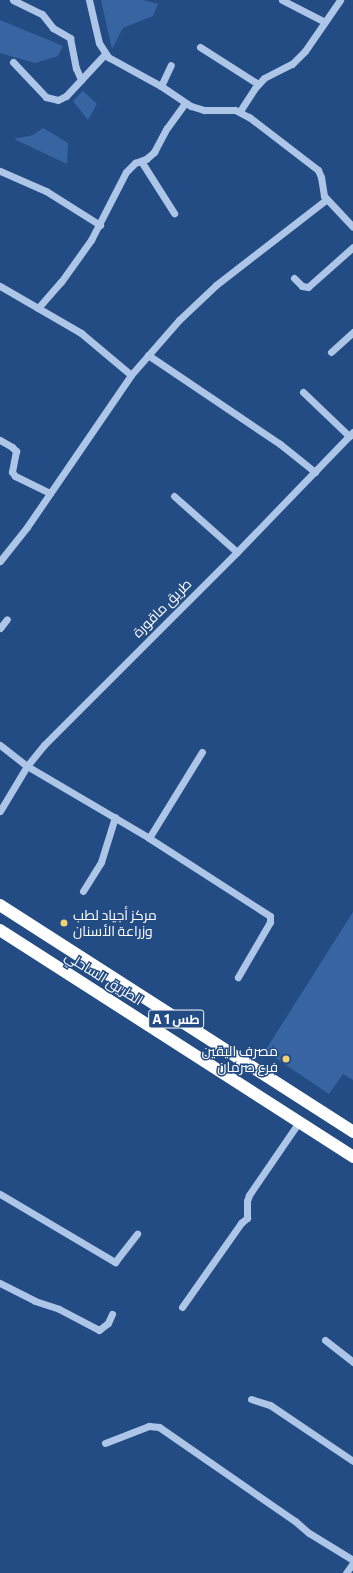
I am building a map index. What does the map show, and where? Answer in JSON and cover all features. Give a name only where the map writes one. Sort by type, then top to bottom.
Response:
[{"type":"highway","name":"الطريق الساحلي","points":[[0,905],[353,1132]]},
{"type":"highway","name":"الطريق الساحلي","points":[[0,930],[353,1157]]},
{"type":"street","points":[[13,0],[42,14],[53,28],[70,38],[76,68],[81,80]]},
{"type":"street","points":[[89,0],[99,43],[105,54],[112,60],[160,86],[185,103],[204,110],[230,109],[240,112],[318,170],[321,178],[323,193],[353,227]]},
{"type":"street","points":[[282,0],[325,22]]},
{"type":"street","points":[[240,112],[258,84],[264,78],[292,64],[311,44],[340,0]]},
{"type":"street","points":[[200,47],[258,84]]},
{"type":"street","points":[[13,62],[50,99],[62,98],[105,54]]},
{"type":"street","points":[[160,86],[171,65]]},
{"type":"street","points":[[38,308],[72,268],[100,225],[126,172],[135,164],[154,152],[167,128],[185,103]]},
{"type":"street","points":[[141,161],[174,213]]},
{"type":"street","points":[[0,171],[46,192],[100,225]]},
{"type":"street","points":[[0,561],[27,527],[131,375],[179,320],[216,285],[327,199]]},
{"type":"street","points":[[294,278],[302,286],[308,287],[353,247]]},
{"type":"street","points":[[0,286],[82,333],[131,375]]},
{"type":"street","points":[[331,352],[353,332]]},
{"type":"street","points":[[148,355],[280,444],[316,472]]},
{"type":"street","points":[[303,392],[351,434]]},
{"type":"street","name":"طريق ماقورة","points":[[0,811],[27,766],[65,722],[237,552],[316,472],[351,434]]},
{"type":"street","points":[[0,440],[16,451],[12,472],[15,476],[50,493]]},
{"type":"street","points":[[174,496],[237,552]]},
{"type":"street","points":[[0,628],[7,619]]},
{"type":"street","points":[[0,745],[27,766],[149,838],[270,916],[270,922],[238,977]]},
{"type":"street","points":[[149,838],[202,752]]},
{"type":"street","points":[[83,891],[101,862],[114,817]]},
{"type":"street","points":[[182,1307],[241,1223],[247,1218],[247,1201],[249,1195],[299,1122]]},
{"type":"street","points":[[0,1194],[115,1262],[136,1234]]},
{"type":"street","points":[[0,1283],[35,1300],[59,1309],[99,1330],[108,1323],[112,1314]]},
{"type":"street","points":[[325,1340],[353,1362]]},
{"type":"street","points":[[251,1399],[270,1404],[353,1460]]},
{"type":"street","points":[[105,1443],[149,1426],[159,1427],[353,1562],[346,1573]]},
{"type":"shaded area","points":[[101,0],[143,0],[158,4],[153,16],[123,28],[112,49]]},
{"type":"shaded area","points":[[0,20],[63,46],[58,56],[35,63],[0,53]]},
{"type":"shaded area","points":[[83,91],[97,104],[88,120],[73,101]]},
{"type":"shaded area","points":[[43,128],[68,143],[67,164],[14,139],[33,135]]},
{"type":"shaded area","points":[[353,912],[353,1080],[343,1074],[329,1094],[265,1051]]},
{"type":"place","name":"مركز أجياد لطب وزراعة الأسنان","points":[[64,923]]},
{"type":"place","name":"مصرف اليقين فرع صرمان","points":[[286,1059]]}]
